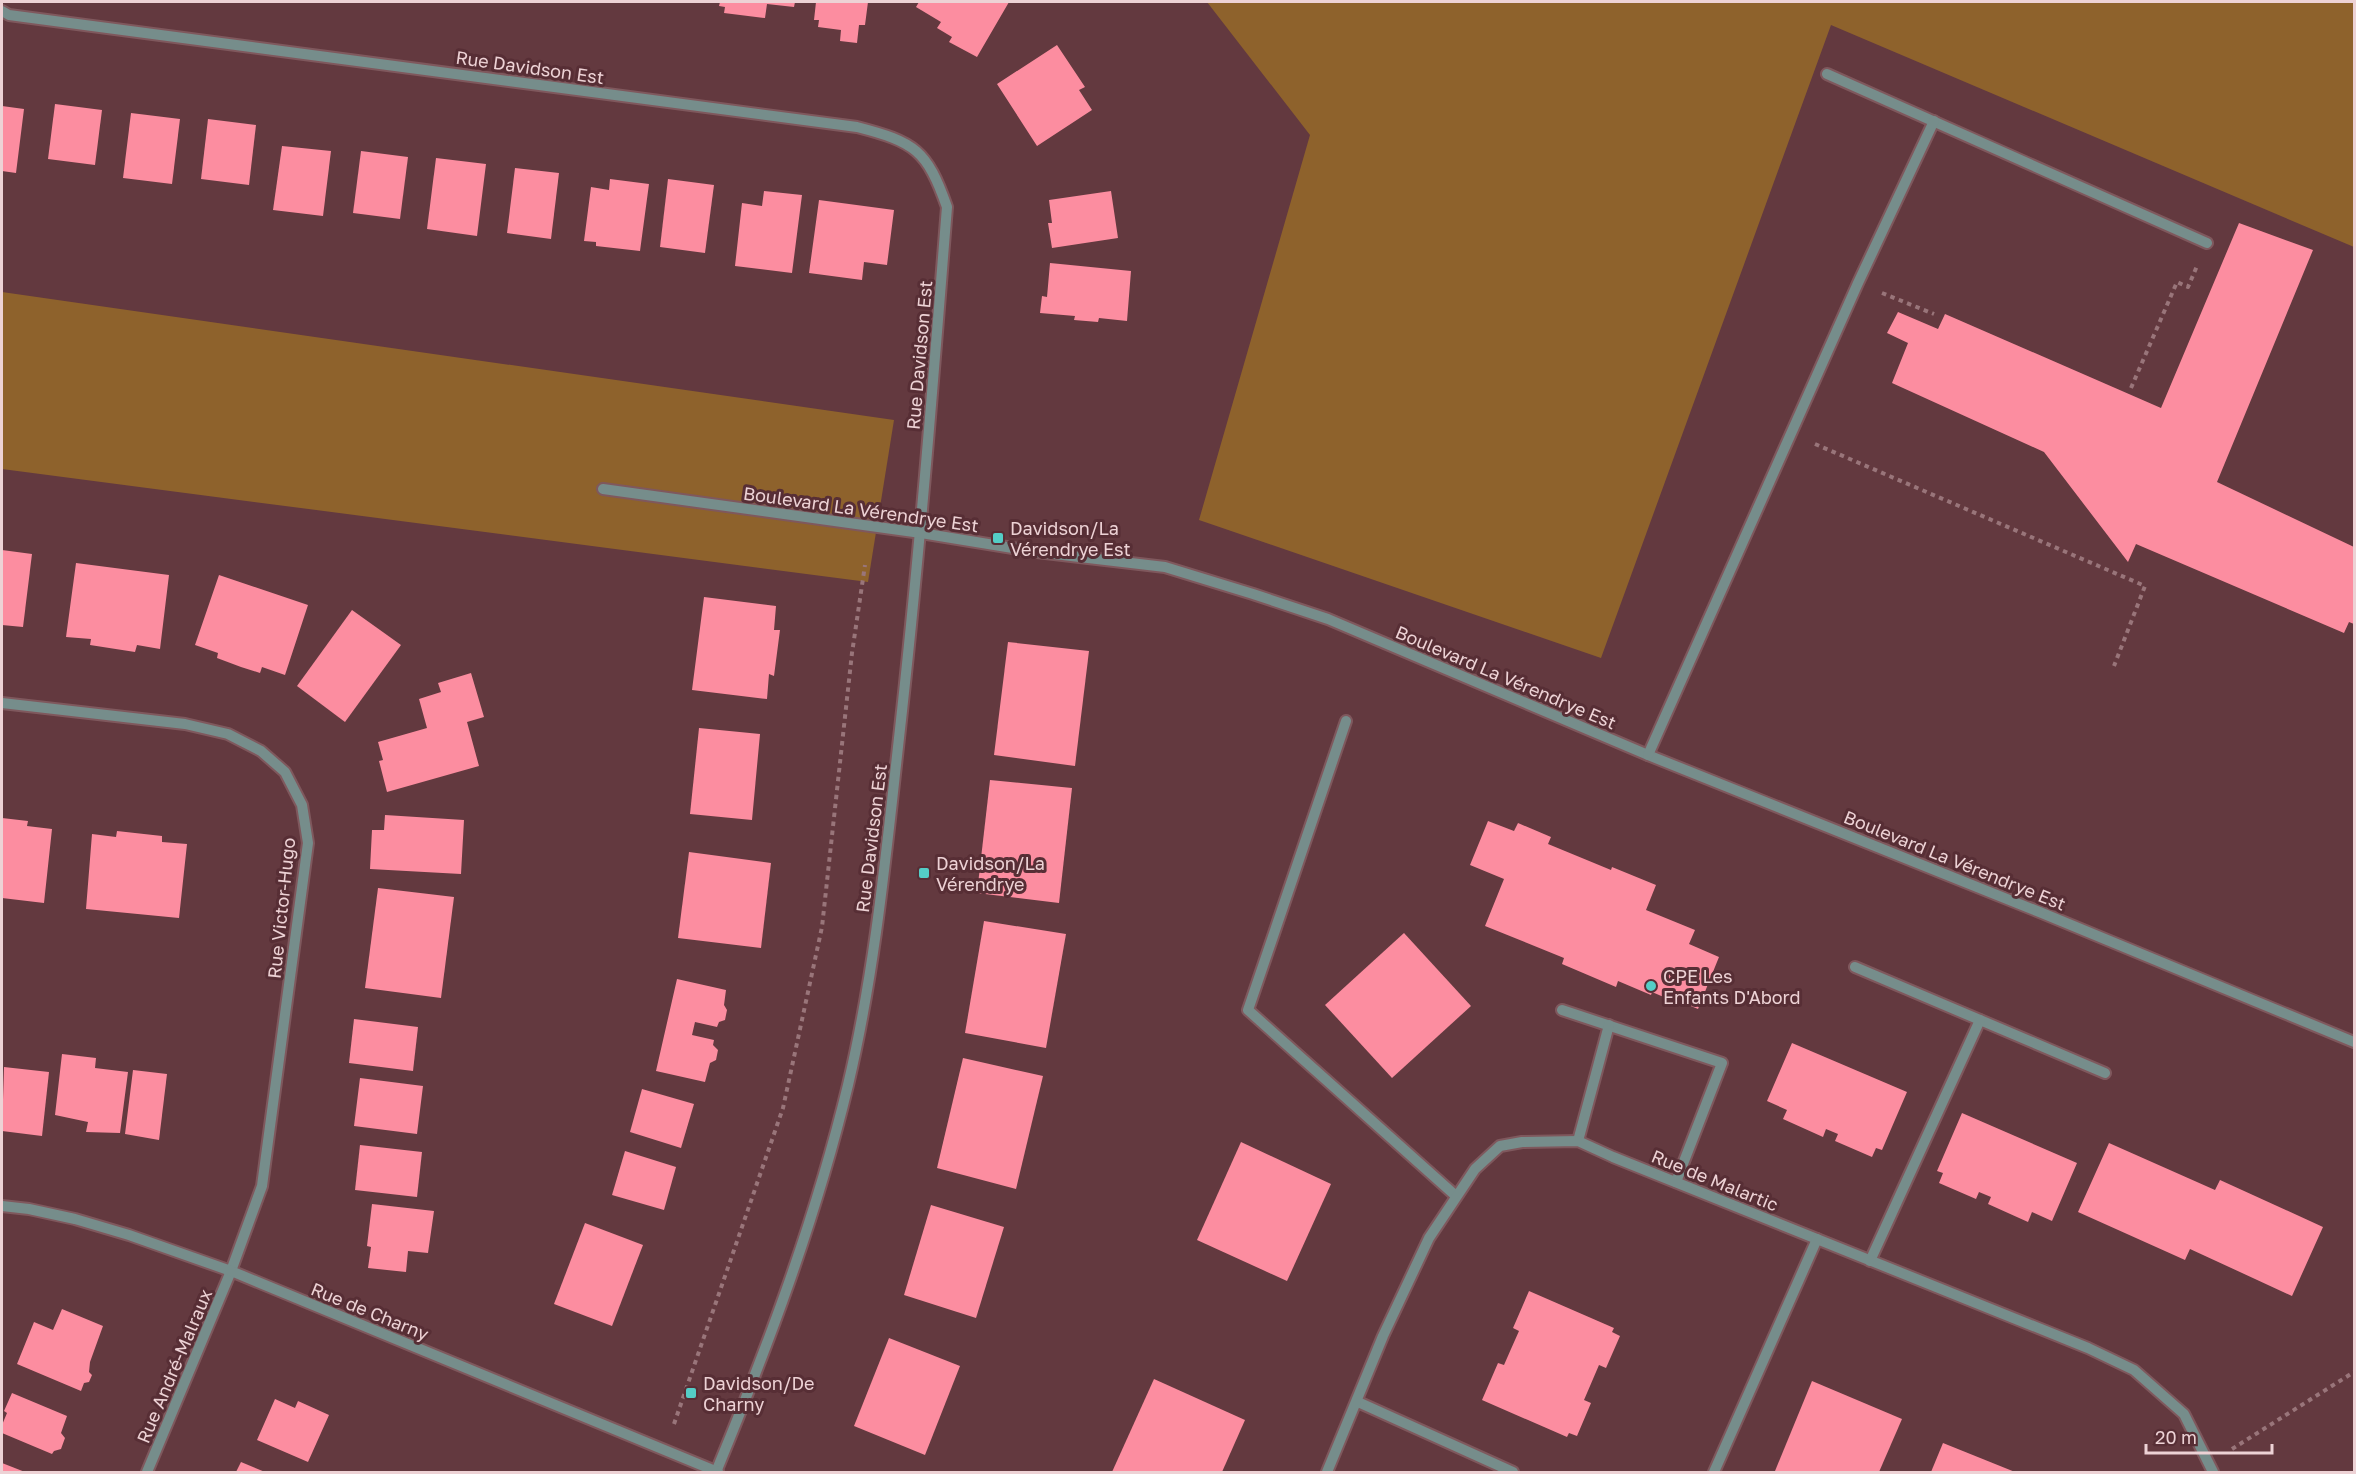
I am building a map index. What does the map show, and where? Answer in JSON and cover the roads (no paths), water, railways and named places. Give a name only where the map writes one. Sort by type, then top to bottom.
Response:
[{"type":"street","name":"Rue Davidson Est","points":[[2,11],[9,15],[857,127],[891,136],[920,152],[936,175],[947,207],[921,533],[880,914],[848,1084],[824,1173],[793,1275],[759,1367],[716,1472]]},
{"type":"street","points":[[1827,74],[2207,243]]},
{"type":"street","points":[[1648,755],[1858,283],[1934,121]]},
{"type":"street","name":"Boulevard La Vérendrye Est","points":[[603,489],[921,533],[1037,552],[1165,567],[1328,619],[1648,755],[2031,908],[2355,1042]]},
{"type":"street","name":"Rue Victor-Hugo","points":[[2,703],[185,724],[228,734],[261,751],[285,772],[302,805],[308,843],[262,1186],[231,1271]]},
{"type":"street","points":[[1346,721],[1248,1010],[1456,1196]]},
{"type":"street","points":[[1855,967],[2105,1073]]},
{"type":"street","points":[[1562,1010],[1722,1063],[1676,1182]]},
{"type":"street","points":[[1870,1261],[1980,1020]]},
{"type":"street","points":[[1578,1141],[1609,1025]]},
{"type":"street","name":"Rue de Malartic","points":[[1328,1473],[1383,1336],[1429,1239],[1475,1169],[1500,1146],[1522,1142],[1578,1141],[2088,1348],[2134,1370],[2184,1413],[2211,1468]]},
{"type":"street","name":"Rue de Charny","points":[[2,1206],[75,1219],[129,1235],[231,1271],[716,1472]]},
{"type":"street","points":[[1714,1473],[1817,1239]]},
{"type":"street","name":"Rue André-Malraux","points":[[147,1473],[231,1271]]},
{"type":"street","points":[[1358,1402],[1513,1473]]},
{"type":"place","name":"Davidson/La Vérendrye Est","points":[[998,538]]},
{"type":"place","name":"Davidson/La Vérendrye","points":[[924,873]]},
{"type":"place","name":"CPE Les Enfants D'Abord","points":[[1651,986]]},
{"type":"place","name":"Davidson/De Charny","points":[[691,1393]]}]
